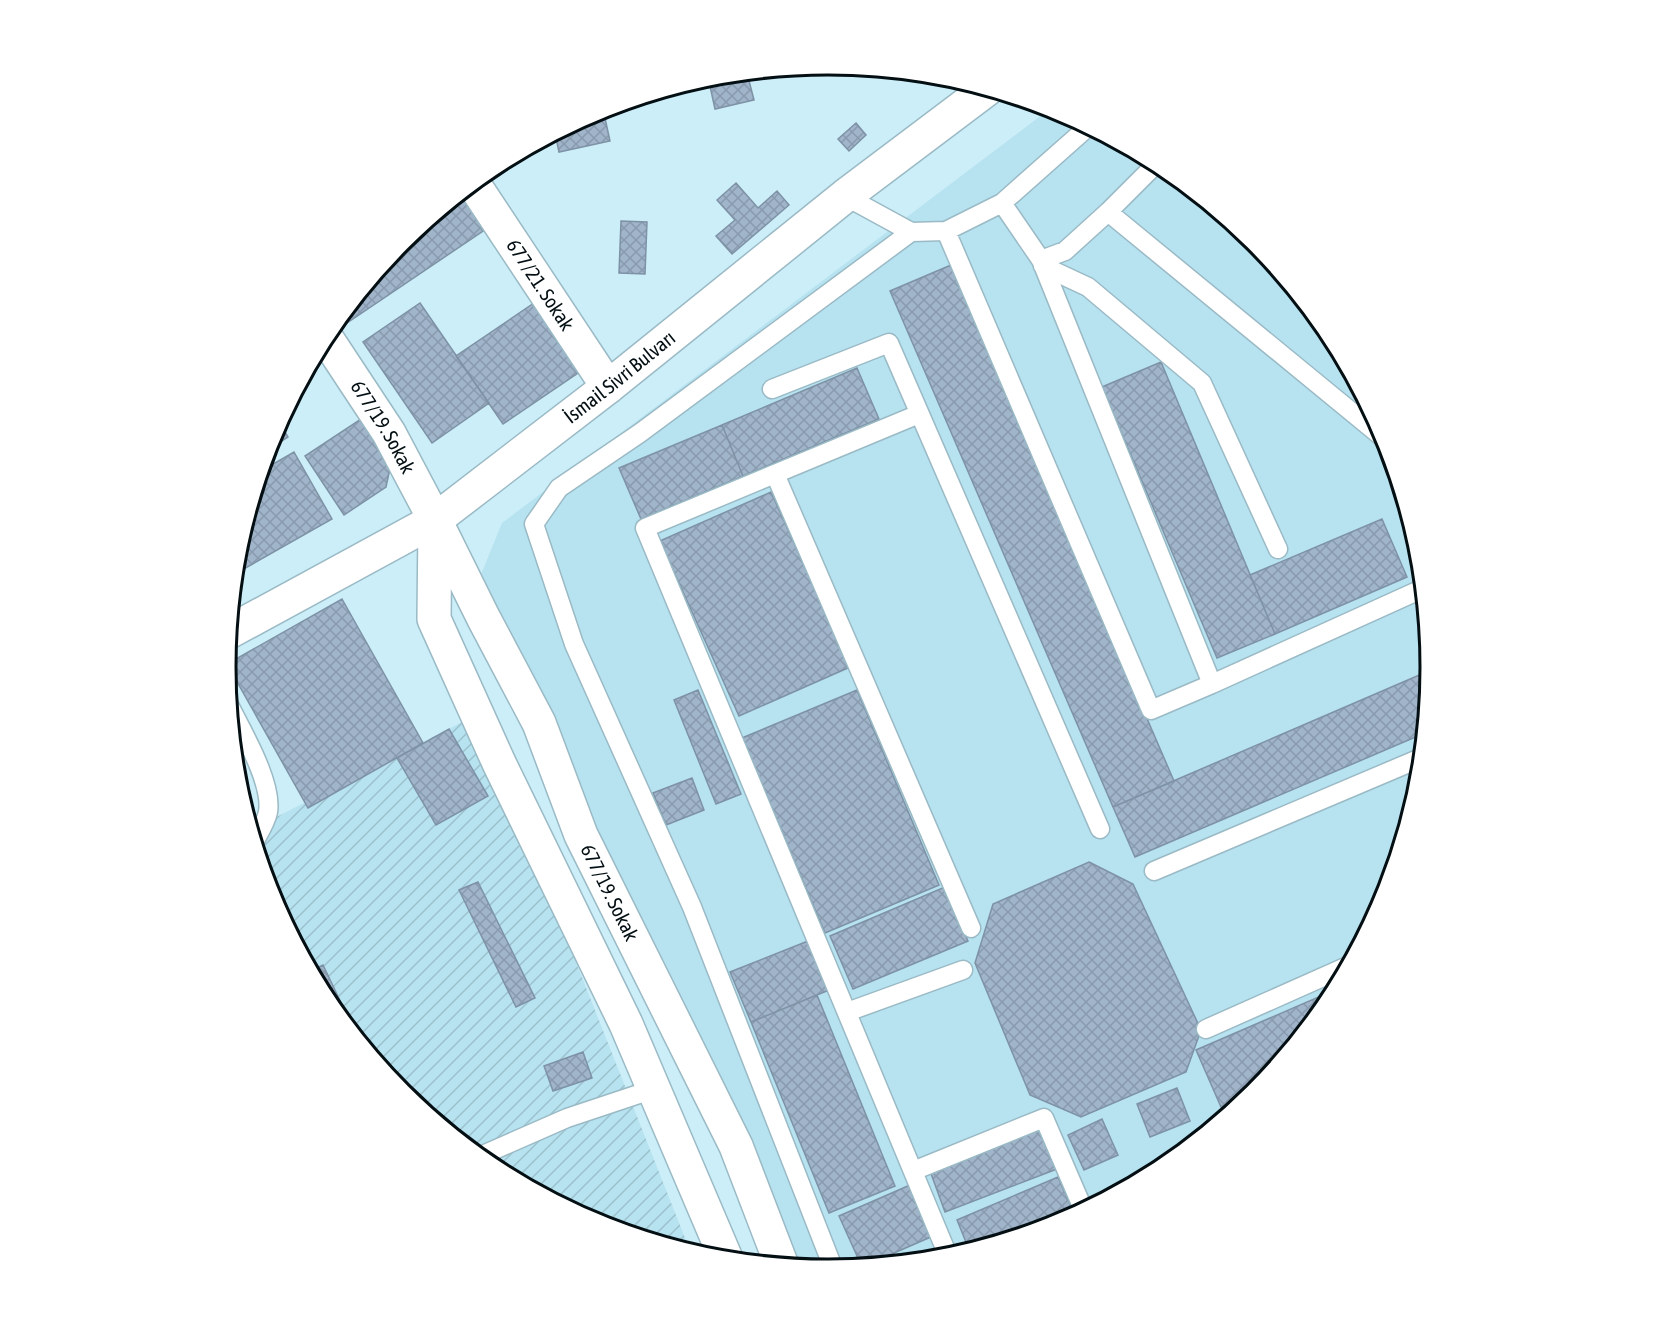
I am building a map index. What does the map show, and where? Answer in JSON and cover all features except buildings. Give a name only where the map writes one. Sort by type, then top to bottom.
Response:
[{"type":"main road","name":"İsmail Sivri Bulvarı","points":[[237,628],[435,520],[608,387],[845,196],[980,94]]},
{"type":"main road","name":"677/21. Sokak","points":[[478,190],[608,387]]},
{"type":"main road","name":"677/19. Sokak","points":[[331,345],[389,433],[539,723],[581,835],[736,1146],[779,1258]]},
{"type":"main road","name":"677/19. Sokak","points":[[435,520],[434,619],[499,763],[626,1024],[723,1251]]},
{"type":"lane","points":[[845,196],[911,232],[946,231],[1002,203],[1082,132]]},
{"type":"lane","points":[[1042,263],[1065,251],[1150,170]]},
{"type":"lane","points":[[1002,203],[1042,263],[1212,684]]},
{"type":"lane","points":[[1108,212],[1370,427]]},
{"type":"lane","points":[[946,231],[1151,710],[1416,592]]},
{"type":"lane","points":[[830,1260],[692,907],[574,644],[534,524],[559,488],[640,433],[911,232]]},
{"type":"lane","points":[[1042,263],[1088,287],[1202,383],[1278,549]]},
{"type":"lane","points":[[772,389],[889,343],[1101,829]]},
{"type":"lane","points":[[919,414],[645,528],[945,1249]]},
{"type":"lane","points":[[774,474],[971,928]]},
{"type":"lane","points":[[239,726],[260,770],[266,789],[268,812],[259,831]]},
{"type":"lane","points":[[1154,871],[1413,761]]},
{"type":"lane","points":[[847,1012],[963,970]]},
{"type":"lane","points":[[1206,1029],[1338,970]]},
{"type":"lane","points":[[490,1154],[567,1118],[654,1089]]},
{"type":"lane","points":[[913,1171],[1044,1118],[1081,1204]]},
{"type":"shaded area","points":[[1042,115],[1091,136],[1125,154],[1189,197],[1219,222],[1274,277],[1299,307],[1342,371],[1360,405],[1390,477],[1410,552],[1416,590],[1420,629],[1420,706],[1410,783],[1401,821],[1390,858],[1360,930],[1321,997],[1274,1058],[1219,1113],[1189,1138],[1125,1181],[1091,1199],[1019,1229],[944,1249],[867,1259],[792,1259],[480,577],[502,523]]},
{"type":"shaded area","points":[[464,721],[549,894],[687,1243],[638,1229],[602,1215],[532,1181],[468,1138],[410,1086],[358,1028],[315,964],[281,894],[258,827]]}]
